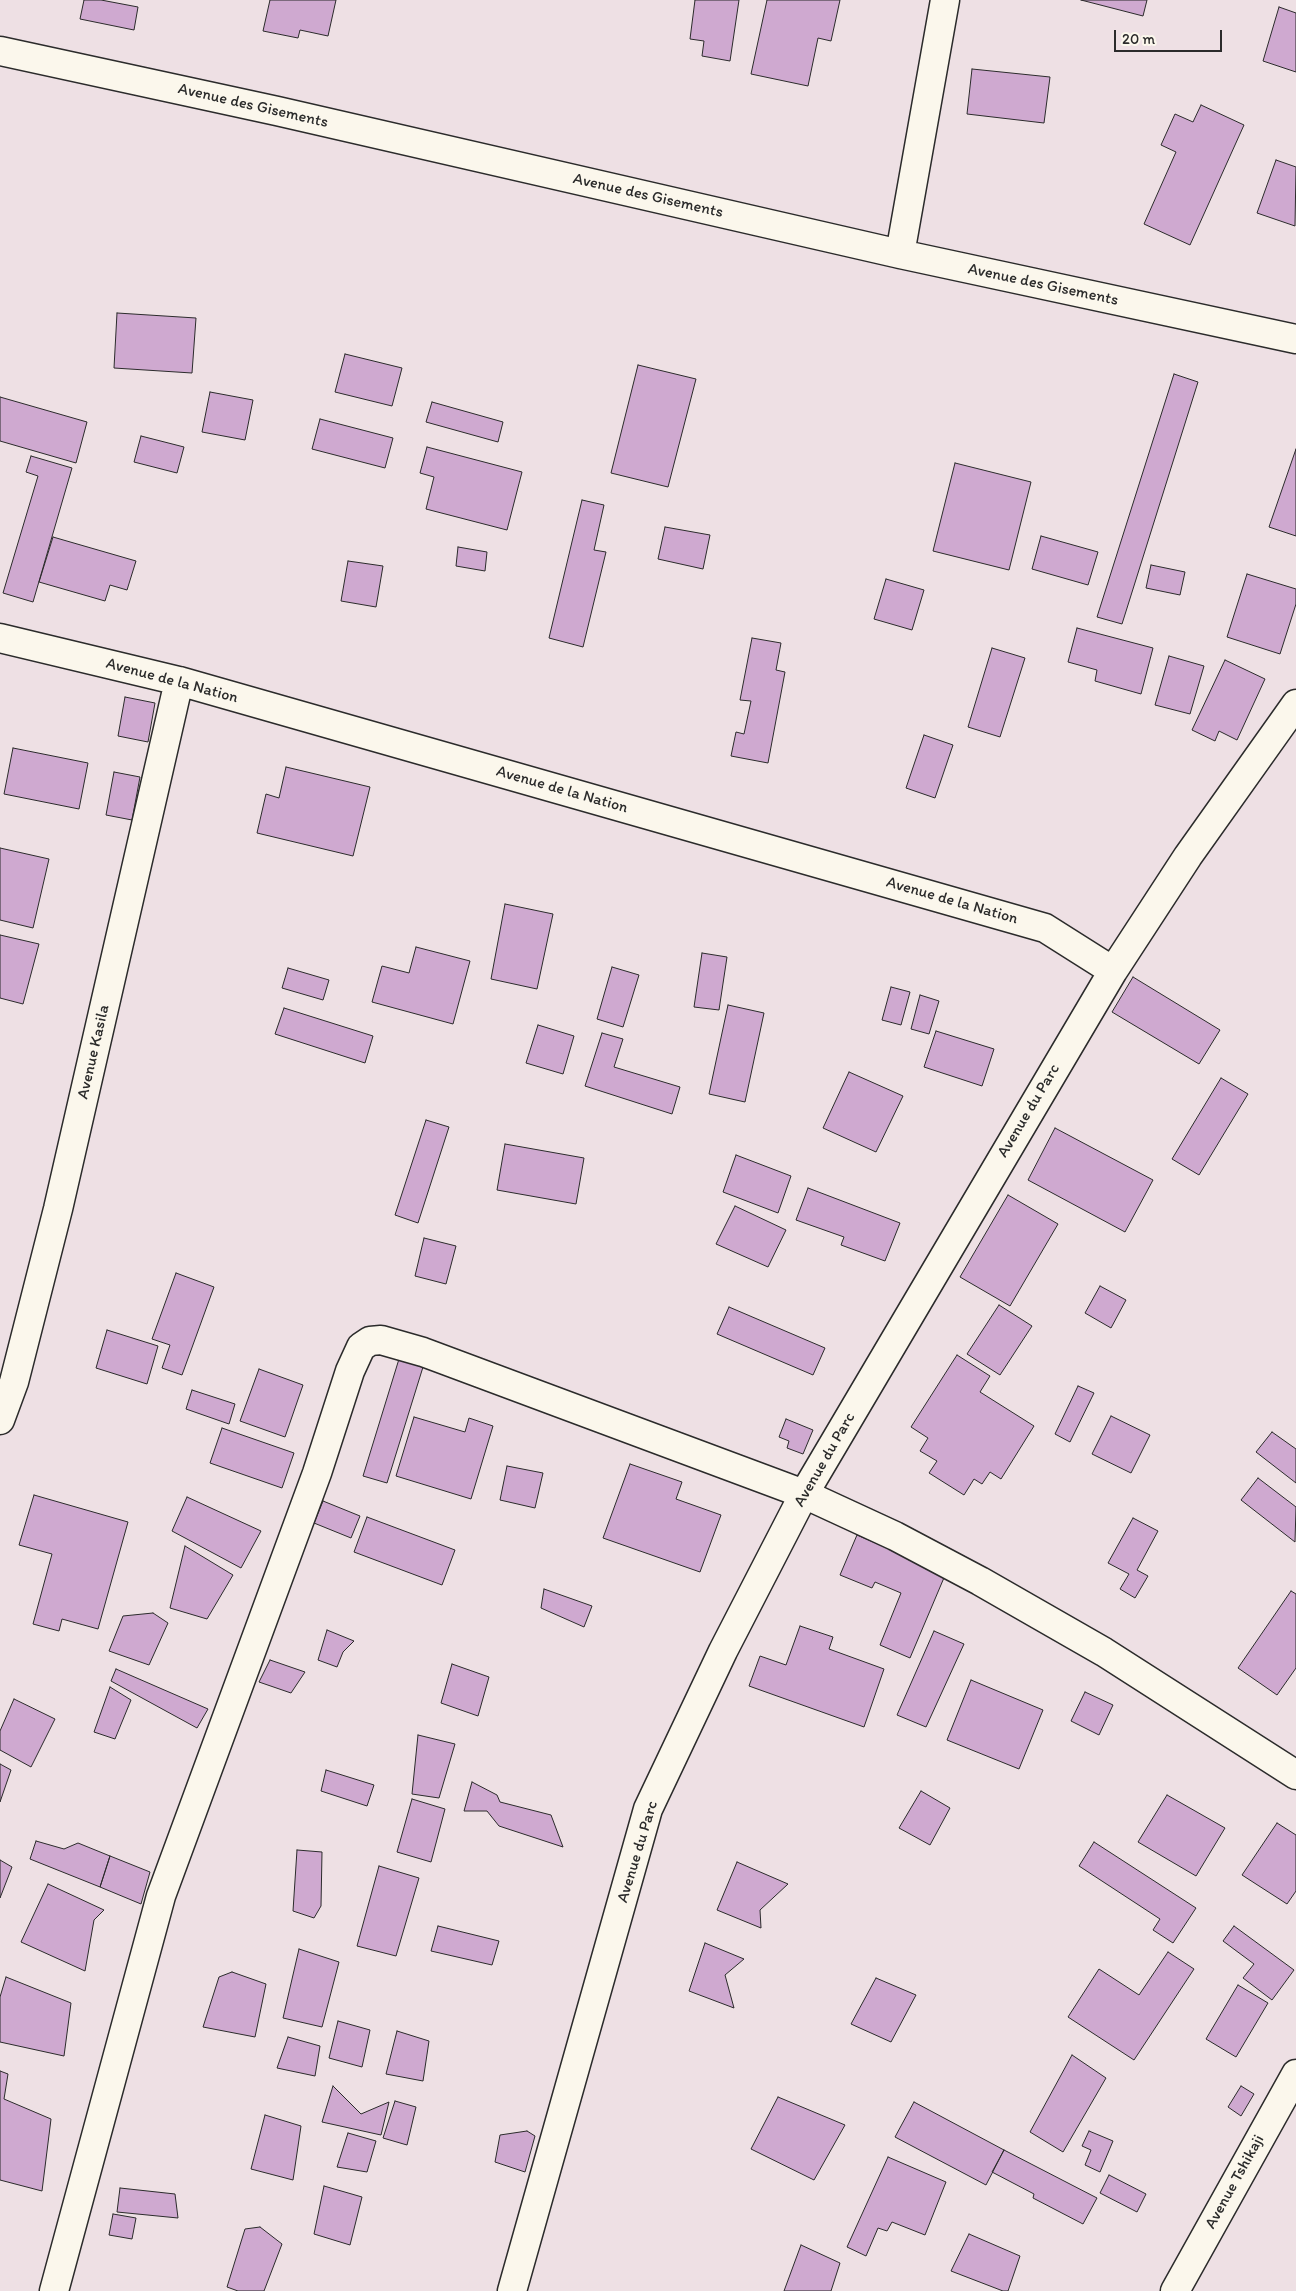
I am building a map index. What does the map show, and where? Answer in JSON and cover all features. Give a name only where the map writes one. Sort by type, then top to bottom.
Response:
[{"type":"street","points":[[900,254],[945,0]]},
{"type":"street","name":"Avenue des Gisements","points":[[0,51],[297,116],[900,254],[1296,339]]},
{"type":"street","name":"Avenue de la Nation","points":[[0,638],[179,681],[1044,928],[1113,971]]},
{"type":"street","name":"Avenue Kasila","points":[[0,1420],[14,1382],[58,1209],[179,681]]},
{"type":"street","name":"Avenue du Parc","points":[[512,2291],[648,1809],[723,1651],[804,1494],[1113,971],[1188,856],[1296,704]]},
{"type":"street","points":[[54,2291],[161,1896],[316,1473],[350,1371],[361,1346],[370,1341],[381,1340],[423,1352],[804,1494],[895,1536],[989,1586],[1104,1652],[1296,1775]]},
{"type":"street","name":"Avenue Tshikaji","points":[[1175,2291],[1296,2074]]},
{"type":"building","points":[[84,0],[101,0],[138,7],[134,30],[80,19]]},
{"type":"building","points":[[270,0],[336,0],[328,36],[300,30],[298,38],[263,31]]},
{"type":"building","points":[[695,0],[739,0],[730,61],[702,56],[704,41],[690,39]]},
{"type":"building","points":[[767,0],[840,0],[831,41],[818,38],[808,86],[751,74]]},
{"type":"building","points":[[1081,0],[1147,0],[1143,16]]},
{"type":"building","points":[[1279,7],[1296,13],[1296,72],[1263,61]]},
{"type":"building","points":[[972,69],[1050,77],[1044,123],[967,114]]},
{"type":"building","points":[[1201,105],[1244,125],[1190,245],[1144,224],[1176,152],[1161,145],[1175,114],[1193,122]]},
{"type":"building","points":[[1276,160],[1296,167],[1295,226],[1257,213]]},
{"type":"building","points":[[117,313],[196,318],[192,373],[114,368]]},
{"type":"building","points":[[345,354],[402,368],[392,406],[335,392]]},
{"type":"building","points":[[638,365],[696,379],[668,487],[611,473]]},
{"type":"building","points":[[1174,374],[1198,382],[1122,624],[1097,617]]},
{"type":"building","points":[[210,392],[253,400],[245,440],[202,432]]},
{"type":"building","points":[[0,397],[87,422],[76,463],[0,441]]},
{"type":"building","points":[[432,402],[503,422],[498,442],[426,422]]},
{"type":"building","points":[[320,419],[393,438],[385,468],[312,449]]},
{"type":"building","points":[[141,436],[184,447],[177,473],[134,462]]},
{"type":"building","points":[[427,447],[522,472],[507,530],[426,509],[434,477],[420,473]]},
{"type":"building","points":[[1296,449],[1296,536],[1269,527]]},
{"type":"building","points":[[31,456],[72,468],[33,602],[3,593],[38,476],[26,472]]},
{"type":"building","points":[[955,463],[1031,482],[1009,570],[933,551]]},
{"type":"building","points":[[582,500],[604,505],[594,550],[606,552],[583,647],[549,638]]},
{"type":"building","points":[[665,527],[710,535],[703,569],[658,559]]},
{"type":"building","points":[[1041,536],[1098,552],[1088,585],[1032,569]]},
{"type":"building","points":[[53,537],[136,561],[127,590],[110,585],[105,601],[39,582]]},
{"type":"building","points":[[458,547],[487,552],[485,571],[456,566]]},
{"type":"building","points":[[348,561],[383,566],[376,607],[341,601]]},
{"type":"building","points":[[1151,565],[1185,572],[1180,595],[1146,588]]},
{"type":"building","points":[[1247,574],[1296,589],[1296,604],[1280,654],[1227,637]]},
{"type":"building","points":[[886,579],[924,590],[912,630],[874,619]]},
{"type":"building","points":[[1077,628],[1153,648],[1141,694],[1095,681],[1097,670],[1068,662]]},
{"type":"building","points":[[752,638],[781,643],[776,670],[785,672],[768,763],[731,756],[736,732],[744,734],[751,701],[740,700]]},
{"type":"building","points":[[992,648],[1025,658],[1000,737],[968,727]]},
{"type":"building","points":[[1169,656],[1204,666],[1190,714],[1155,705]]},
{"type":"building","points":[[1225,660],[1265,679],[1237,740],[1219,731],[1215,741],[1192,730]]},
{"type":"building","points":[[125,697],[155,703],[148,742],[118,736]]},
{"type":"building","points":[[924,735],[953,745],[935,798],[906,788]]},
{"type":"building","points":[[13,748],[88,763],[79,809],[4,794]]},
{"type":"building","points":[[286,767],[370,787],[353,856],[257,833],[266,794],[279,798]]},
{"type":"building","points":[[114,772],[140,777],[132,820],[106,815]]},
{"type":"building","points":[[0,848],[49,859],[33,928],[0,920]]},
{"type":"building","points":[[505,904],[553,914],[537,989],[491,979]]},
{"type":"building","points":[[0,935],[39,944],[23,1004],[0,998]]},
{"type":"building","points":[[416,947],[470,961],[453,1024],[372,1002],[382,966],[409,973]]},
{"type":"building","points":[[702,953],[727,957],[719,1010],[694,1007]]},
{"type":"building","points":[[612,967],[639,975],[623,1027],[597,1019]]},
{"type":"building","points":[[288,968],[329,980],[323,1000],[282,988]]},
{"type":"building","points":[[1133,977],[1220,1030],[1199,1064],[1112,1012]]},
{"type":"building","points":[[891,987],[910,992],[901,1025],[882,1020]]},
{"type":"building","points":[[920,995],[939,1001],[929,1034],[911,1029]]},
{"type":"building","points":[[728,1005],[764,1013],[745,1102],[709,1094]]},
{"type":"building","points":[[284,1008],[373,1036],[365,1063],[275,1034]]},
{"type":"building","points":[[538,1025],[574,1036],[563,1074],[526,1063]]},
{"type":"building","points":[[936,1031],[994,1049],[982,1086],[924,1067]]},
{"type":"building","points":[[602,1033],[623,1039],[614,1067],[680,1087],[672,1114],[585,1086]]},
{"type":"building","points":[[849,1072],[903,1096],[876,1152],[823,1128]]},
{"type":"building","points":[[1221,1078],[1248,1094],[1199,1175],[1172,1159]]},
{"type":"building","points":[[426,1120],[449,1127],[418,1223],[395,1215]]},
{"type":"building","points":[[1055,1128],[1153,1180],[1125,1232],[1028,1180]]},
{"type":"building","points":[[505,1144],[584,1158],[576,1204],[497,1190]]},
{"type":"building","points":[[736,1155],[791,1176],[778,1213],[723,1192]]},
{"type":"building","points":[[808,1188],[900,1223],[885,1261],[841,1245],[844,1237],[796,1220]]},
{"type":"building","points":[[1008,1195],[1058,1224],[1010,1306],[960,1277]]},
{"type":"building","points":[[735,1206],[786,1230],[768,1267],[716,1244]]},
{"type":"building","points":[[424,1238],[456,1246],[446,1284],[415,1276]]},
{"type":"building","points":[[176,1273],[214,1287],[182,1375],[162,1368],[170,1345],[152,1339]]},
{"type":"building","points":[[1100,1286],[1126,1300],[1111,1328],[1085,1313]]},
{"type":"building","points":[[999,1305],[1032,1326],[1000,1375],[967,1354]]},
{"type":"building","points":[[729,1307],[825,1348],[813,1375],[717,1334]]},
{"type":"building","points":[[107,1330],[158,1346],[147,1384],[96,1368]]},
{"type":"building","points":[[957,1355],[990,1376],[980,1392],[1034,1426],[1001,1479],[990,1472],[982,1484],[974,1479],[964,1495],[929,1473],[937,1461],[920,1451],[928,1438],[911,1427]]},
{"type":"building","points":[[399,1359],[423,1367],[387,1483],[363,1476]]},
{"type":"building","points":[[259,1369],[303,1385],[285,1437],[240,1421]]},
{"type":"building","points":[[1078,1386],[1094,1393],[1070,1442],[1055,1434]]},
{"type":"building","points":[[192,1390],[235,1404],[229,1424],[186,1409]]},
{"type":"building","points":[[1111,1416],[1150,1435],[1131,1473],[1092,1454]]},
{"type":"building","points":[[414,1417],[465,1432],[469,1418],[493,1426],[471,1499],[396,1476]]},
{"type":"building","points":[[786,1419],[813,1430],[803,1454],[787,1448],[789,1441],[779,1437]]},
{"type":"building","points":[[222,1428],[294,1453],[282,1488],[210,1463]]},
{"type":"building","points":[[1272,1432],[1296,1449],[1296,1483],[1256,1452]]},
{"type":"building","points":[[630,1464],[682,1482],[676,1499],[721,1515],[700,1572],[603,1538]]},
{"type":"building","points":[[507,1466],[543,1473],[535,1508],[500,1500]]},
{"type":"building","points":[[1258,1478],[1296,1507],[1295,1542],[1241,1500]]},
{"type":"building","points":[[34,1495],[128,1522],[98,1629],[62,1619],[59,1631],[33,1624],[52,1554],[19,1545]]},
{"type":"building","points":[[187,1497],[261,1531],[241,1568],[172,1531]]},
{"type":"building","points":[[323,1501],[360,1516],[351,1538],[314,1523]]},
{"type":"building","points":[[367,1517],[455,1550],[442,1585],[354,1552]]},
{"type":"building","points":[[1133,1518],[1158,1531],[1137,1570],[1148,1576],[1135,1598],[1120,1589],[1129,1574],[1108,1563]]},
{"type":"building","points":[[857,1535],[946,1573],[910,1658],[880,1645],[901,1593],[875,1582],[872,1588],[840,1575]]},
{"type":"building","points":[[185,1546],[233,1575],[207,1619],[170,1608]]},
{"type":"building","points":[[544,1589],[592,1606],[584,1627],[541,1608]]},
{"type":"building","points":[[1291,1591],[1296,1594],[1296,1668],[1277,1695],[1238,1668]]},
{"type":"building","points":[[153,1613],[168,1623],[149,1665],[109,1651],[123,1616]]},
{"type":"building","points":[[800,1626],[833,1637],[829,1649],[884,1669],[864,1727],[749,1686],[760,1656],[786,1665]]},
{"type":"building","points":[[327,1630],[354,1641],[343,1652],[337,1667],[318,1660]]},
{"type":"building","points":[[934,1631],[964,1644],[926,1727],[897,1715]]},
{"type":"building","points":[[270,1660],[305,1672],[291,1693],[259,1682]]},
{"type":"building","points":[[452,1664],[489,1677],[478,1716],[441,1703]]},
{"type":"building","points":[[116,1669],[208,1709],[197,1728],[111,1681]]},
{"type":"building","points":[[971,1680],[1043,1710],[1019,1769],[947,1740]]},
{"type":"building","points":[[110,1687],[131,1700],[115,1739],[94,1732]]},
{"type":"building","points":[[1085,1692],[1113,1705],[1099,1735],[1071,1721]]},
{"type":"building","points":[[14,1699],[55,1719],[31,1767],[0,1750],[0,1731]]},
{"type":"building","points":[[418,1735],[455,1744],[439,1798],[412,1794]]},
{"type":"building","points":[[0,1764],[11,1770],[0,1802]]},
{"type":"building","points":[[326,1770],[374,1785],[367,1806],[321,1791]]},
{"type":"building","points":[[472,1782],[497,1795],[500,1802],[551,1815],[563,1847],[499,1826],[487,1811],[464,1811]]},
{"type":"building","points":[[921,1791],[950,1808],[930,1845],[899,1828]]},
{"type":"building","points":[[1167,1795],[1225,1828],[1196,1876],[1138,1842]]},
{"type":"building","points":[[412,1799],[445,1809],[431,1862],[397,1852]]},
{"type":"building","points":[[1277,1823],[1296,1835],[1296,1891],[1287,1904],[1242,1875]]},
{"type":"building","points":[[36,1841],[64,1849],[78,1843],[110,1856],[100,1887],[30,1859]]},
{"type":"building","points":[[1094,1842],[1196,1908],[1173,1943],[1153,1930],[1160,1919],[1079,1866]]},
{"type":"building","points":[[297,1850],[322,1852],[321,1906],[314,1918],[293,1911]]},
{"type":"building","points":[[110,1856],[150,1872],[141,1904],[100,1887]]},
{"type":"building","points":[[0,1860],[12,1867],[0,1898]]},
{"type":"building","points":[[737,1862],[788,1884],[760,1910],[761,1928],[717,1910]]},
{"type":"building","points":[[379,1866],[419,1878],[396,1956],[357,1946]]},
{"type":"building","points":[[48,1884],[104,1910],[94,1920],[85,1971],[21,1942]]},
{"type":"building","points":[[438,1926],[499,1941],[492,1965],[431,1951]]},
{"type":"building","points":[[1234,1926],[1294,1970],[1272,2000],[1243,1978],[1254,1964],[1223,1941]]},
{"type":"building","points":[[705,1943],[744,1959],[725,1975],[734,2008],[689,1991]]},
{"type":"building","points":[[299,1949],[339,1962],[322,2027],[283,2018]]},
{"type":"building","points":[[1168,1952],[1194,1969],[1134,2060],[1068,2017],[1099,1969],[1139,1995]]},
{"type":"building","points":[[232,1972],[266,1984],[255,2037],[203,2027],[219,1977]]},
{"type":"building","points":[[6,1977],[71,2003],[64,2056],[0,2042],[0,1997]]},
{"type":"building","points":[[876,1978],[916,1995],[891,2042],[851,2024]]},
{"type":"building","points":[[1238,1985],[1268,2003],[1236,2057],[1206,2039]]},
{"type":"building","points":[[338,2021],[370,2030],[362,2067],[329,2058]]},
{"type":"building","points":[[397,2031],[429,2041],[423,2081],[386,2074]]},
{"type":"building","points":[[288,2037],[320,2046],[315,2076],[277,2068]]},
{"type":"building","points":[[1072,2055],[1106,2078],[1063,2152],[1030,2132]]},
{"type":"building","points":[[0,2071],[8,2074],[4,2099],[51,2119],[42,2191],[0,2180]]},
{"type":"building","points":[[333,2086],[361,2114],[389,2102],[381,2135],[322,2122]]},
{"type":"building","points":[[1241,2086],[1254,2094],[1241,2116],[1228,2107]]},
{"type":"building","points":[[778,2097],[845,2125],[814,2180],[751,2149]]},
{"type":"building","points":[[395,2101],[416,2107],[407,2145],[383,2138]]},
{"type":"building","points":[[914,2102],[1004,2150],[986,2185],[895,2137]]},
{"type":"building","points":[[265,2115],[301,2126],[293,2180],[251,2169]]},
{"type":"building","points":[[527,2131],[535,2136],[525,2172],[495,2162],[500,2135]]},
{"type":"building","points":[[1089,2131],[1113,2141],[1100,2172],[1085,2165],[1091,2150],[1082,2146]]},
{"type":"building","points":[[348,2133],[376,2141],[367,2172],[337,2167]]},
{"type":"building","points":[[1004,2150],[1097,2198],[1083,2224],[1033,2198],[1034,2194],[992,2172]]},
{"type":"building","points":[[888,2157],[946,2182],[925,2235],[892,2222],[887,2231],[878,2228],[866,2256],[847,2247]]},
{"type":"building","points":[[1109,2175],[1146,2194],[1137,2212],[1100,2193]]},
{"type":"building","points":[[324,2186],[362,2197],[350,2245],[314,2234]]},
{"type":"building","points":[[120,2188],[175,2194],[178,2218],[117,2212]]},
{"type":"building","points":[[113,2214],[136,2218],[132,2239],[109,2235]]},
{"type":"building","points":[[260,2227],[282,2244],[264,2291],[238,2291],[227,2287],[245,2229]]},
{"type":"building","points":[[969,2234],[1020,2256],[1008,2291],[1003,2291],[951,2271]]},
{"type":"building","points":[[801,2245],[840,2263],[831,2291],[784,2291]]}]
